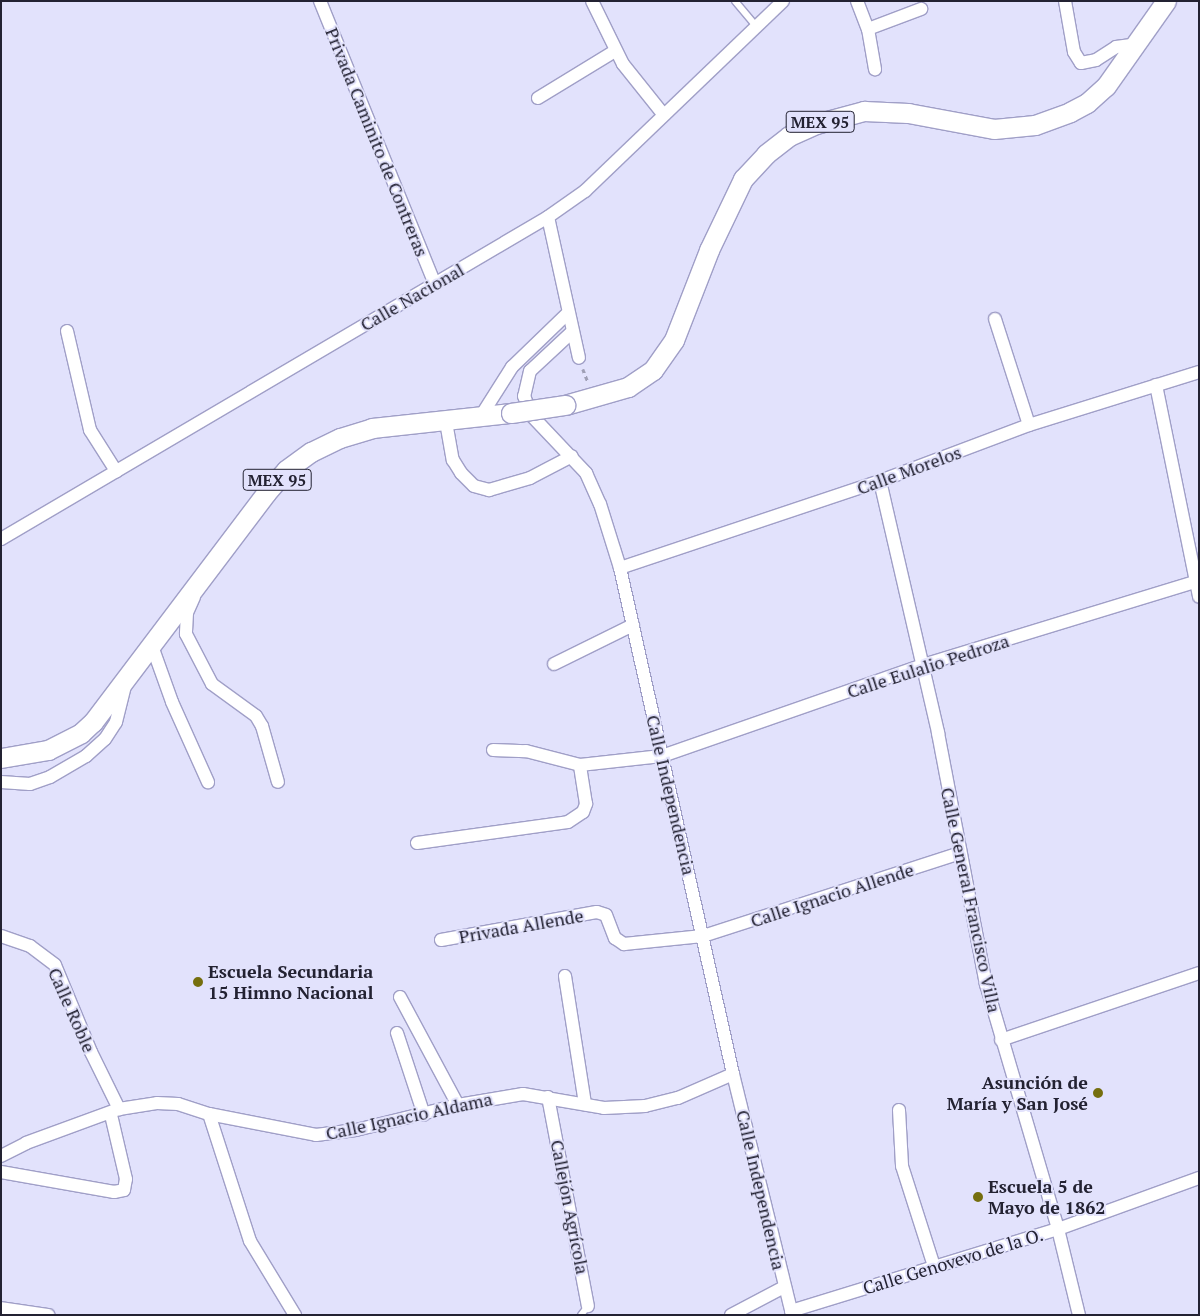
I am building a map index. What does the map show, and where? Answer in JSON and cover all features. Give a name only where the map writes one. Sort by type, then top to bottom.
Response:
[{"type":"main road","name":"MEX 95","points":[[1,758],[48,750],[80,733],[93,722],[127,680],[266,493],[286,470],[311,452],[340,438],[372,428],[446,422],[565,405],[628,387],[653,370],[674,340],[710,250],[743,179],[766,154],[789,136],[816,124],[864,111],[908,113],[994,129],[1035,125],[1087,103],[1106,86],[1138,44],[1166,1]]},
{"type":"street","name":"Privada Caminito de Contreras","points":[[320,1],[434,284]]},
{"type":"street","points":[[592,1],[615,51],[663,114]]},
{"type":"street","name":"Calle Nacional","points":[[1,539],[548,217],[585,191],[663,114],[783,1]]},
{"type":"street","points":[[857,1],[868,29],[875,70]]},
{"type":"street","points":[[1065,1],[1074,52],[1081,63],[1096,60],[1116,47],[1138,44]]},
{"type":"street","points":[[868,29],[921,9]]},
{"type":"street","points":[[538,98],[615,51]]},
{"type":"street","points":[[548,217],[579,358]]},
{"type":"street","points":[[481,416],[512,367],[568,313]]},
{"type":"street","points":[[995,320],[1029,426]]},
{"type":"street","points":[[66,331],[90,430],[116,472]]},
{"type":"street","name":"Calle Independencia","points":[[572,332],[530,371],[524,385],[532,416],[572,456],[586,473],[600,504],[620,568],[733,1074],[784,1287],[792,1313]]},
{"type":"street","name":"Calle Morelos","points":[[620,568],[880,481],[1029,426],[1199,372]]},
{"type":"street","points":[[1156,385],[1199,597]]},
{"type":"street","points":[[446,422],[453,460],[461,473],[474,486],[489,490],[530,478],[572,456]]},
{"type":"street","name":"Calle General Francisco Villa","points":[[880,481],[923,665],[960,854],[1001,1040],[1058,1229],[1079,1315]]},
{"type":"street","points":[[203,576],[187,613],[186,634],[212,684],[256,716],[262,726],[278,782]]},
{"type":"street","name":"Calle Eulalio Pedroza","points":[[580,765],[662,756],[923,665],[1196,582]]},
{"type":"street","points":[[554,664],[633,625]]},
{"type":"street","points":[[152,646],[172,702],[208,782]]},
{"type":"street","points":[[1,782],[30,784],[50,777],[86,756],[105,739],[116,722],[127,680]]},
{"type":"street","points":[[417,843],[568,822],[583,812],[586,804],[580,765],[526,751],[493,750]]},
{"type":"street","name":"Calle Ignacio Allende","points":[[703,936],[960,854]]},
{"type":"street","name":"Privada Allende","points":[[441,940],[597,912],[606,915],[615,938],[624,944],[703,936]]},
{"type":"street","name":"Calle Roble","points":[[1,936],[36,949],[54,965],[115,1112],[125,1171],[124,1190],[114,1192],[1,1172]]},
{"type":"street","points":[[1001,1040],[1199,973]]},
{"type":"street","points":[[565,976],[585,1104]]},
{"type":"street","points":[[400,997],[458,1105]]},
{"type":"street","points":[[397,1033],[424,1115]]},
{"type":"street","name":"Calle Ignacio Aldama","points":[[1,1156],[26,1143],[115,1112],[178,1104],[209,1114],[316,1135],[424,1115],[458,1105],[523,1094],[623,1109],[645,1106],[678,1098],[733,1074]]},
{"type":"street","name":"Callejón Agrícola","points":[[548,1097],[585,1310]]},
{"type":"street","points":[[899,1110],[902,1166],[934,1266]]},
{"type":"street","points":[[209,1114],[250,1241],[295,1315]]},
{"type":"street","name":"Calle Genovevo de la O.","points":[[792,1313],[934,1266],[1058,1229],[1199,1178]]},
{"type":"street","points":[[730,1315],[784,1287]]},
{"type":"street","points":[[1,1308],[48,1315]]},
{"type":"lane","points":[[735,1],[756,26]]},
{"type":"place","name":"Escuela Secundaria 15 Himno Nacional","points":[[198,982]]},
{"type":"place","name":"Asunción de María y San José","points":[[1098,1093]]},
{"type":"place","name":"Escuela 5 de Mayo de 1862","points":[[978,1197]]}]
